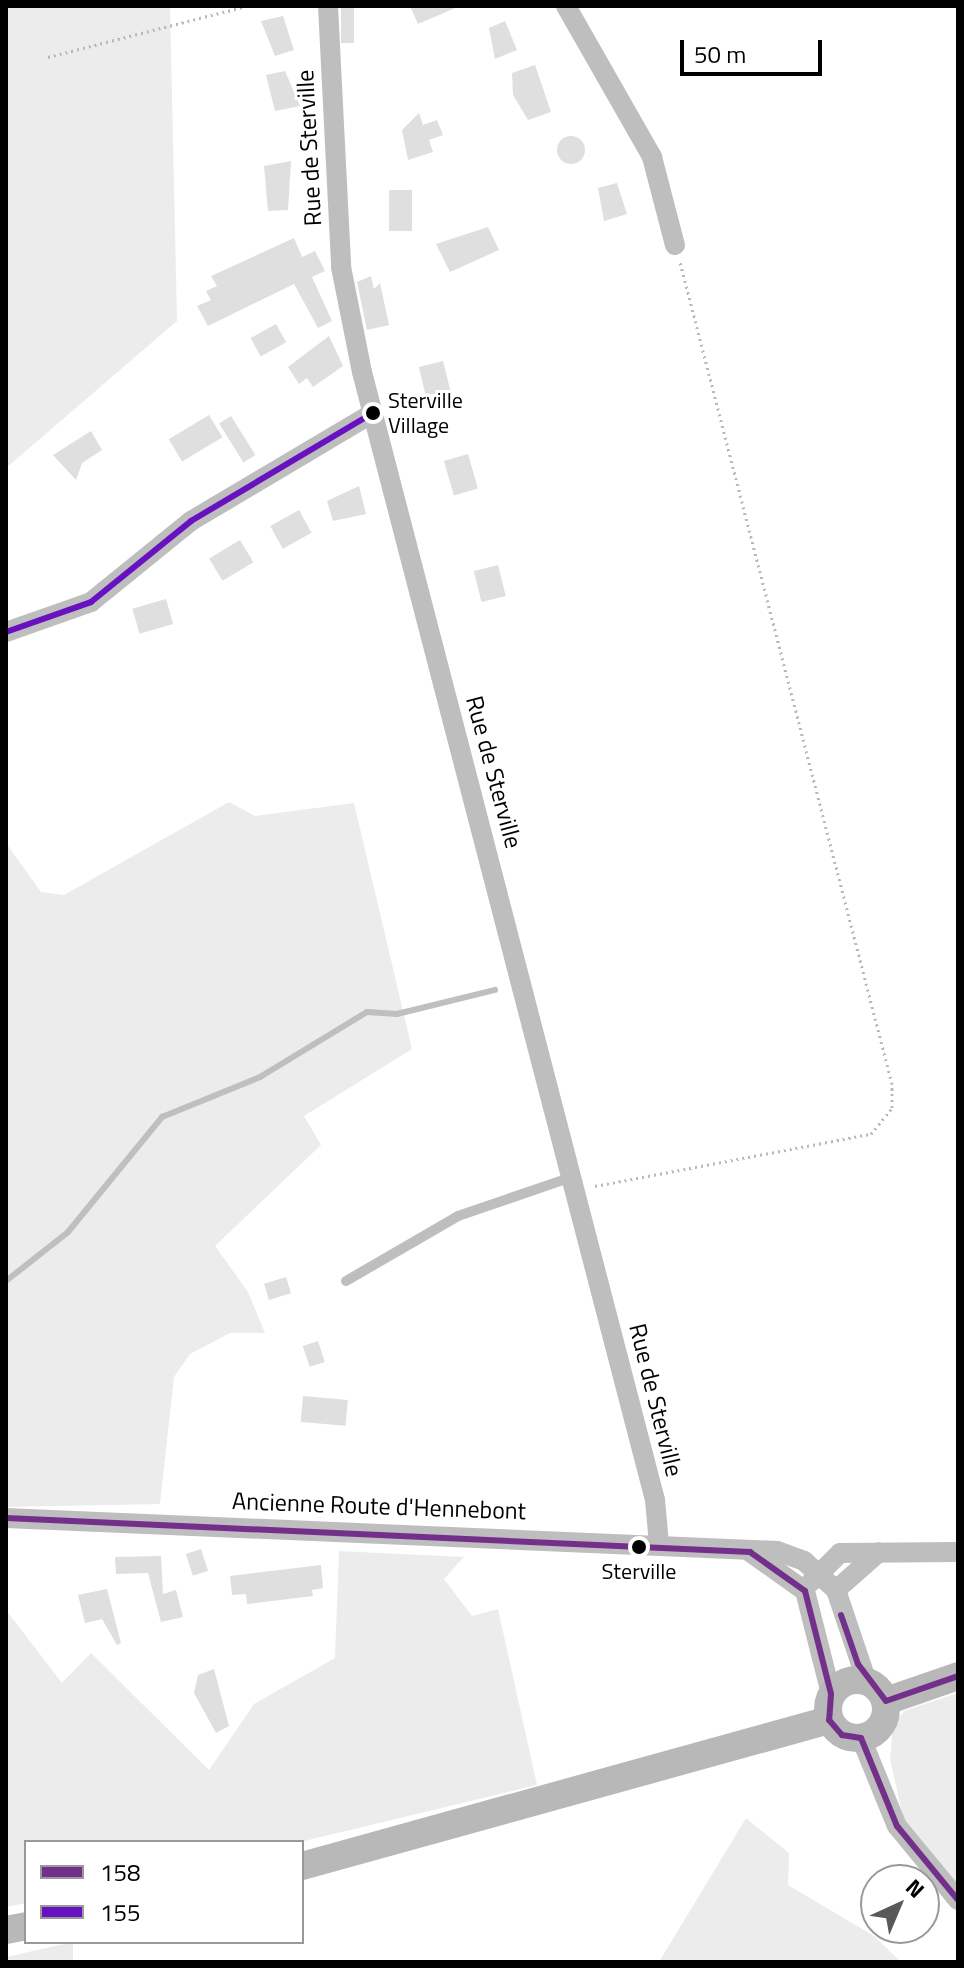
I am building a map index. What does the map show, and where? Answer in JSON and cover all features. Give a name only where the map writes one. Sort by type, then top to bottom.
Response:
[{"type":"main road","points":[[304,1865],[830,1707],[848,1681],[877,1691],[958,1676]]},
{"type":"main road","points":[[830,1707],[842,1735],[861,1738],[878,1730],[877,1691]]},
{"type":"street","name":"Rue de Sterville","points":[[328,6],[341,267],[373,413],[655,1500],[659,1544]]},
{"type":"street","points":[[566,6],[652,157],[675,245]]},
{"type":"street","points":[[6,632],[91,602],[191,521],[373,413]]},
{"type":"street","name":"Ancienne Route d'Hennebont","points":[[6,1518],[777,1551],[818,1571]]},
{"type":"street","points":[[750,1552],[805,1591],[830,1707]]},
{"type":"street","points":[[836,1590],[879,1552]]},
{"type":"street","points":[[805,1591],[818,1571],[840,1553],[958,1552]]},
{"type":"street","points":[[818,1571],[836,1590],[877,1691]]},
{"type":"street","points":[[861,1738],[897,1826],[958,1900]]},
{"type":"lane","points":[[346,1281],[458,1216],[574,1185]]},
{"type":"path","points":[[48,57],[246,6]]},
{"type":"path","points":[[574,1185],[871,1134],[892,1108],[892,1084],[675,245]]},
{"type":"shaded area","points":[[6,6],[170,6],[177,321],[6,468]]},
{"type":"shaded area","points":[[229,802],[255,816],[354,803],[412,1049],[304,1116],[321,1145],[215,1246],[248,1292],[265,1333],[230,1333],[190,1354],[174,1377],[160,1504],[6,1507],[6,843],[41,892],[64,895]]},
{"type":"shaded area","points":[[339,1551],[464,1557],[444,1579],[472,1616],[498,1609],[537,1785],[304,1841],[24,1840],[24,1903],[6,1907],[6,1610],[62,1683],[91,1653],[209,1770],[254,1704],[335,1658]]},
{"type":"shaded area","points":[[958,1693],[958,1884],[904,1822],[890,1759],[893,1726],[904,1711]]},
{"type":"shaded area","points":[[746,1818],[789,1853],[788,1885],[860,1928],[860,1944],[882,1944],[901,1962],[659,1962]]},
{"type":"shaded area","points":[[73,1944],[73,1962],[6,1962],[6,1957]]},
{"type":"building","points":[[341,6],[354,6],[354,43],[341,43]]},
{"type":"building","points":[[410,6],[460,6],[418,24]]},
{"type":"building","points":[[283,16],[294,50],[275,56],[261,21]]},
{"type":"building","points":[[505,21],[517,50],[495,59],[489,28]]},
{"type":"building","points":[[535,65],[551,112],[528,120],[513,95],[512,73]]},
{"type":"building","points":[[285,71],[300,106],[275,111],[266,75]]},
{"type":"building","points":[[419,113],[423,125],[437,120],[443,135],[429,140],[433,152],[408,160],[402,130]]},
{"type":"building","points":[[571,136],[581,140],[585,150],[581,160],[571,164],[561,160],[557,150],[561,140]]},
{"type":"building","points":[[291,161],[288,210],[268,211],[264,166]]},
{"type":"building","points":[[617,183],[627,214],[604,221],[598,188]]},
{"type":"building","points":[[389,190],[412,190],[412,231],[389,231]]},
{"type":"building","points":[[488,227],[499,250],[450,272],[436,244]]},
{"type":"building","points":[[294,238],[302,257],[315,251],[325,271],[312,277],[332,321],[318,328],[294,284],[208,326],[197,306],[211,300],[206,291],[217,286],[211,276]]},
{"type":"building","points":[[371,276],[374,289],[380,283],[389,325],[367,330],[357,282]]},
{"type":"building","points":[[276,324],[286,342],[261,356],[251,338]]},
{"type":"building","points":[[329,336],[343,366],[313,387],[307,378],[299,384],[288,367]]},
{"type":"building","points":[[443,361],[450,390],[426,396],[419,367]]},
{"type":"building","points":[[209,415],[222,437],[182,461],[169,439]]},
{"type":"building","points":[[231,416],[255,455],[244,462],[219,423]]},
{"type":"building","points":[[91,431],[102,450],[82,463],[76,480],[53,455]]},
{"type":"building","points":[[468,454],[478,489],[454,495],[444,461]]},
{"type":"building","points":[[359,486],[366,514],[333,521],[327,501]]},
{"type":"building","points":[[299,510],[312,533],[283,549],[270,526]]},
{"type":"building","points":[[240,540],[253,562],[223,581],[209,559]]},
{"type":"building","points":[[498,565],[506,596],[481,602],[474,571]]},
{"type":"building","points":[[166,599],[173,624],[140,634],[132,609]]},
{"type":"building","points":[[286,1277],[291,1293],[269,1300],[264,1284]]},
{"type":"building","points":[[318,1341],[325,1362],[310,1367],[303,1346]]},
{"type":"building","points":[[303,1396],[348,1400],[346,1426],[301,1422]]},
{"type":"building","points":[[201,1549],[208,1571],[193,1576],[186,1554]]},
{"type":"building","points":[[161,1556],[163,1594],[176,1590],[183,1617],[161,1622],[148,1573],[116,1574],[115,1557]]},
{"type":"building","points":[[321,1565],[323,1588],[312,1590],[313,1596],[247,1604],[246,1594],[232,1595],[230,1576]]},
{"type":"building","points":[[107,1589],[121,1643],[117,1645],[102,1619],[85,1623],[78,1595]]},
{"type":"building","points":[[214,1669],[229,1726],[216,1733],[194,1693],[198,1675]]},
{"type":"waterway","points":[[6,1281],[68,1232],[162,1117],[260,1077],[367,1012],[397,1014],[495,990]]},
{"type":"transit line","name":"155","points":[[6,632],[91,602],[191,521],[373,413]]},
{"type":"transit line","name":"158","points":[[6,1518],[750,1552],[805,1591],[831,1694],[829,1720],[842,1735],[861,1738],[897,1826],[958,1900]]},
{"type":"transit line","name":"158","points":[[841,1615],[858,1664],[886,1701],[958,1676]]},
{"type":"place","name":"Sterville Village","points":[[373,413]]},
{"type":"place","name":"Sterville","points":[[639,1547]]}]
